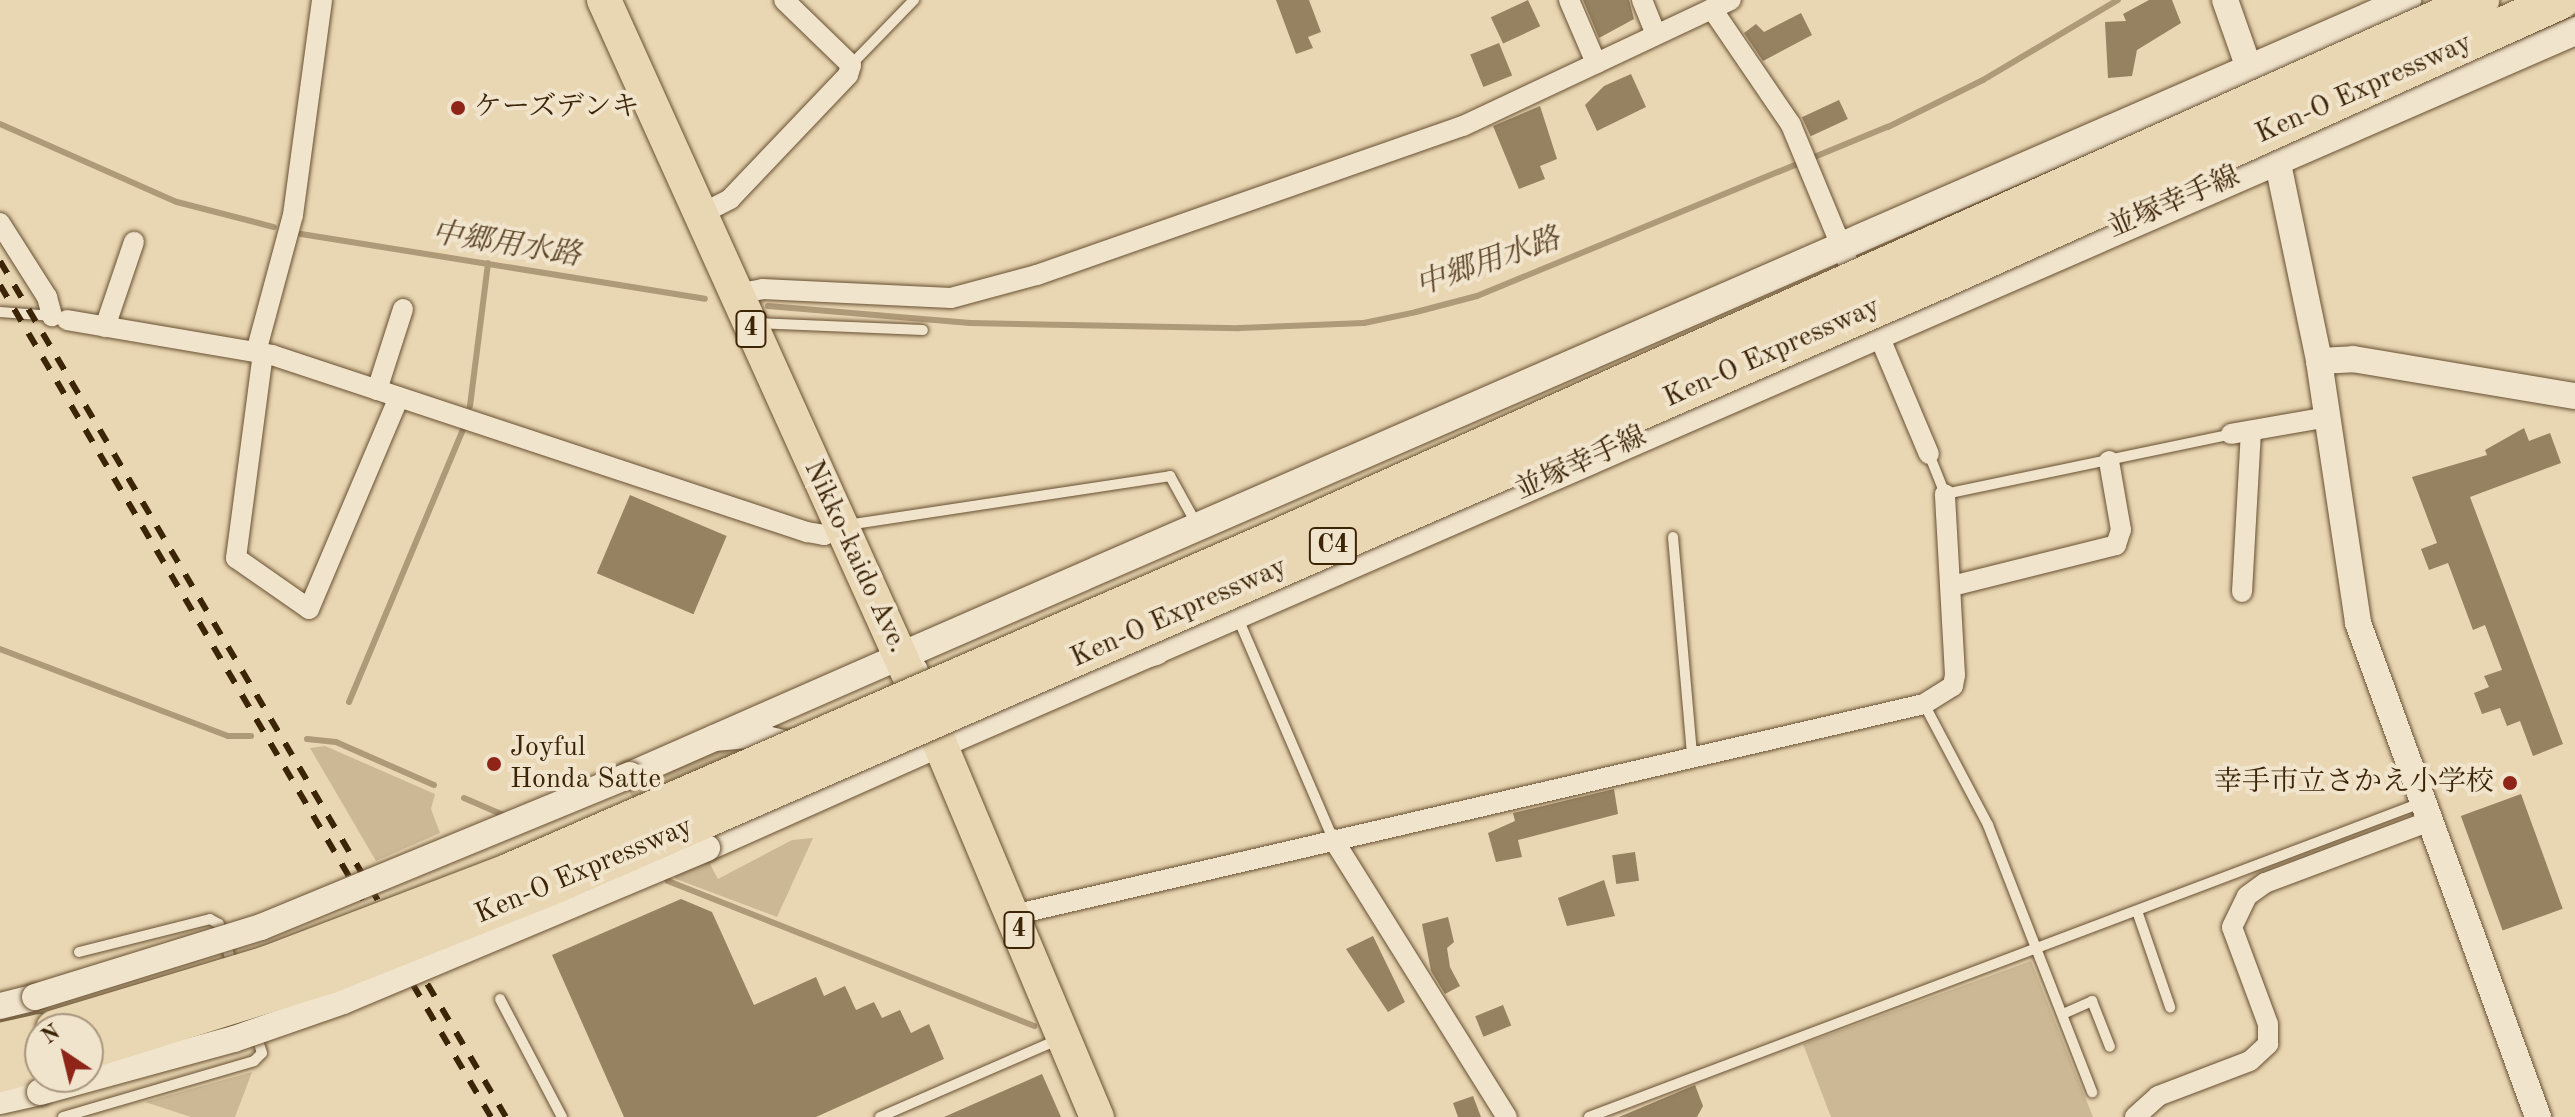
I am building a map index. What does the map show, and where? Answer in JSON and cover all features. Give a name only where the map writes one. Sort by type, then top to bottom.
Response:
[{"type":"highway","name":"Nikko-kaido Ave.","points":[[604,0],[940,744],[1097,1117]]},
{"type":"highway","name":"Ken-O Expressway","points":[[104,1014],[267,965],[510,872],[1294,531],[2480,0]]},
{"type":"highway","name":"Ken-O Expressway","points":[[104,1045],[328,975],[547,888],[1909,293],[2561,0]]},
{"type":"highway","points":[[0,1042],[24,1024]]},
{"type":"highway","points":[[0,1073],[24,1075]]},
{"type":"main road","points":[[1156,651],[1087,668],[1035,661],[944,699],[931,692],[901,656],[2407,0]]},
{"type":"main road","name":"並塚幸手線","points":[[940,744],[2575,31]]},
{"type":"main road","points":[[1969,192],[2061,165],[2128,170],[2234,131],[2262,141],[2280,158]]},
{"type":"street","points":[[322,0],[293,215],[259,353],[236,558],[309,609],[399,397]]},
{"type":"street","points":[[699,215],[730,199],[848,75],[851,65],[784,0]]},
{"type":"street","points":[[1569,0],[1596,63]]},
{"type":"street","points":[[1642,0],[1656,34]]},
{"type":"street","points":[[742,309],[967,295],[1463,126],[1731,0]]},
{"type":"street","points":[[2225,0],[2280,158],[2319,361],[2358,623],[2538,1117]]},
{"type":"street","points":[[1712,9],[1772,93],[1805,162],[1929,454]]},
{"type":"street","points":[[0,223],[59,318],[259,353],[807,532],[824,535],[842,527]]},
{"type":"street","points":[[105,327],[134,242]]},
{"type":"street","points":[[377,390],[403,309]]},
{"type":"street","points":[[2319,361],[2353,359],[2575,396]]},
{"type":"street","points":[[2242,592],[2241,432],[2328,417]]},
{"type":"street","points":[[1952,586],[2116,545],[2121,530],[2109,461]]},
{"type":"street","points":[[1013,915],[1692,755],[1924,704],[1953,686],[1952,586],[1945,494]]},
{"type":"street","points":[[42,1013],[261,927],[630,775],[901,656]]},
{"type":"street","points":[[714,738],[751,735],[825,750],[897,723],[940,744]]},
{"type":"street","points":[[104,1064],[234,1039],[343,1001],[707,848],[940,744]]},
{"type":"street","points":[[2135,1117],[2158,1096],[2250,1061],[2268,1044],[2268,1024],[2232,927],[2247,896],[2265,883],[2426,812]]},
{"type":"street","points":[[1333,839],[1507,1117]]},
{"type":"street","points":[[0,1006],[29,1013]]},
{"type":"street","points":[[0,1101],[24,1087]]},
{"type":"lane","points":[[851,65],[914,0]]},
{"type":"lane","points":[[742,309],[923,330]]},
{"type":"lane","points":[[0,312],[59,318]]},
{"type":"lane","points":[[1929,454],[1945,494],[2241,432]]},
{"type":"lane","points":[[842,527],[863,519],[1170,476],[1198,527]]},
{"type":"lane","points":[[1673,537],[1692,755]]},
{"type":"lane","points":[[1237,616],[1333,839]]},
{"type":"lane","points":[[1924,704],[1988,825],[2092,1092]]},
{"type":"lane","points":[[1589,1117],[2137,911],[2426,812]]},
{"type":"lane","points":[[2137,911],[2170,1007]]},
{"type":"lane","points":[[79,952],[210,919],[219,924],[248,1010]]},
{"type":"lane","points":[[500,999],[562,1117]]},
{"type":"lane","points":[[2063,1014],[2092,1001],[2110,1047]]},
{"type":"lane","points":[[63,1117],[254,1061],[262,1053],[253,1024]]},
{"type":"lane","points":[[880,1117],[1063,1038]]},
{"type":"shaded area","points":[[325,746],[435,794],[431,809],[440,833],[376,861],[310,748]]},
{"type":"shaded area","points":[[769,746],[696,838],[718,879],[792,840],[813,838],[777,917],[676,879],[627,787],[718,749]]},
{"type":"shaded area","points":[[2031,961],[2093,1117],[1831,1117],[1803,1044]]},
{"type":"shaded area","points":[[252,1072],[235,1117],[191,1117],[145,1102]]},
{"type":"building","points":[[1276,0],[1309,0],[1321,32],[1308,37],[1313,48],[1296,54]]},
{"type":"building","points":[[1528,0],[1540,26],[1503,44],[1491,17]]},
{"type":"building","points":[[1583,0],[1629,0],[1634,19],[1599,38]]},
{"type":"building","points":[[2149,0],[2172,0],[2181,23],[2137,50],[2132,76],[2108,78],[2105,22],[2126,21],[2123,14]]},
{"type":"building","points":[[1801,13],[1812,35],[1763,61],[1744,33],[1756,24],[1764,32]]},
{"type":"building","points":[[1499,43],[1512,75],[1483,87],[1470,55]]},
{"type":"building","points":[[1631,74],[1646,107],[1597,131],[1585,105],[1604,86]]},
{"type":"building","points":[[1839,100],[1848,119],[1811,136],[1802,117]]},
{"type":"building","points":[[1540,106],[1557,159],[1540,166],[1545,179],[1519,189],[1493,126]]},
{"type":"building","points":[[2524,428],[2529,441],[2550,433],[2561,463],[2470,497],[2563,744],[2533,756],[2520,721],[2507,726],[2500,708],[2482,714],[2474,693],[2489,687],[2484,676],[2502,670],[2485,625],[2473,630],[2448,563],[2429,570],[2421,549],[2437,543],[2412,477],[2487,455],[2485,450]]},
{"type":"building","points":[[630,495],[727,536],[693,614],[597,573]]},
{"type":"building","points":[[1614,789],[1618,814],[1518,840],[1522,857],[1496,862],[1488,833],[1515,821],[1513,813]]},
{"type":"building","points":[[2521,794],[2563,909],[2503,931],[2461,816]]},
{"type":"building","points":[[1635,852],[1639,881],[1616,884],[1612,855]]},
{"type":"building","points":[[1604,880],[1615,916],[1567,926],[1558,898]]},
{"type":"building","points":[[681,899],[712,912],[754,1005],[816,977],[824,996],[845,986],[856,1010],[874,1002],[882,1018],[900,1010],[911,1033],[929,1024],[944,1059],[816,1117],[624,1117],[552,955]]},
{"type":"building","points":[[1448,917],[1454,942],[1447,948],[1450,967],[1460,986],[1445,994],[1431,971],[1422,924]]},
{"type":"building","points":[[1373,936],[1405,1002],[1388,1012],[1346,949]]},
{"type":"building","points":[[1503,1005],[1511,1025],[1483,1037],[1475,1016]]},
{"type":"building","points":[[1042,1074],[1061,1117],[944,1117]]},
{"type":"building","points":[[1695,1085],[1703,1106],[1697,1117],[1619,1117]]},
{"type":"building","points":[[1473,1096],[1481,1117],[1458,1117],[1453,1103]]},
{"type":"waterway","name":"中郷用水路","points":[[768,306],[970,323],[1239,328],[1364,323],[1416,312],[1477,296],[1888,127],[1983,80],[2118,0]]},
{"type":"waterway","name":"中郷用水路","points":[[0,124],[177,202],[274,227]]},
{"type":"waterway","name":"中郷用水路","points":[[301,234],[705,299]]},
{"type":"waterway","points":[[470,406],[488,263]]},
{"type":"waterway","points":[[349,702],[464,427]]},
{"type":"waterway","points":[[0,649],[228,736],[251,736]]},
{"type":"waterway","points":[[307,739],[336,742],[434,785]]},
{"type":"waterway","points":[[464,798],[508,817]]},
{"type":"waterway","points":[[663,872],[668,881],[1034,1026]]},
{"type":"railway","points":[[0,261],[506,1117]]},
{"type":"railway","points":[[0,285],[491,1117]]},
{"type":"place","name":"ケーズデンキ","points":[[458,108]]},
{"type":"place","name":"Joyful Honda Satte","points":[[494,764]]},
{"type":"place","name":"幸手市立さかえ小学校","points":[[2510,783]]}]
